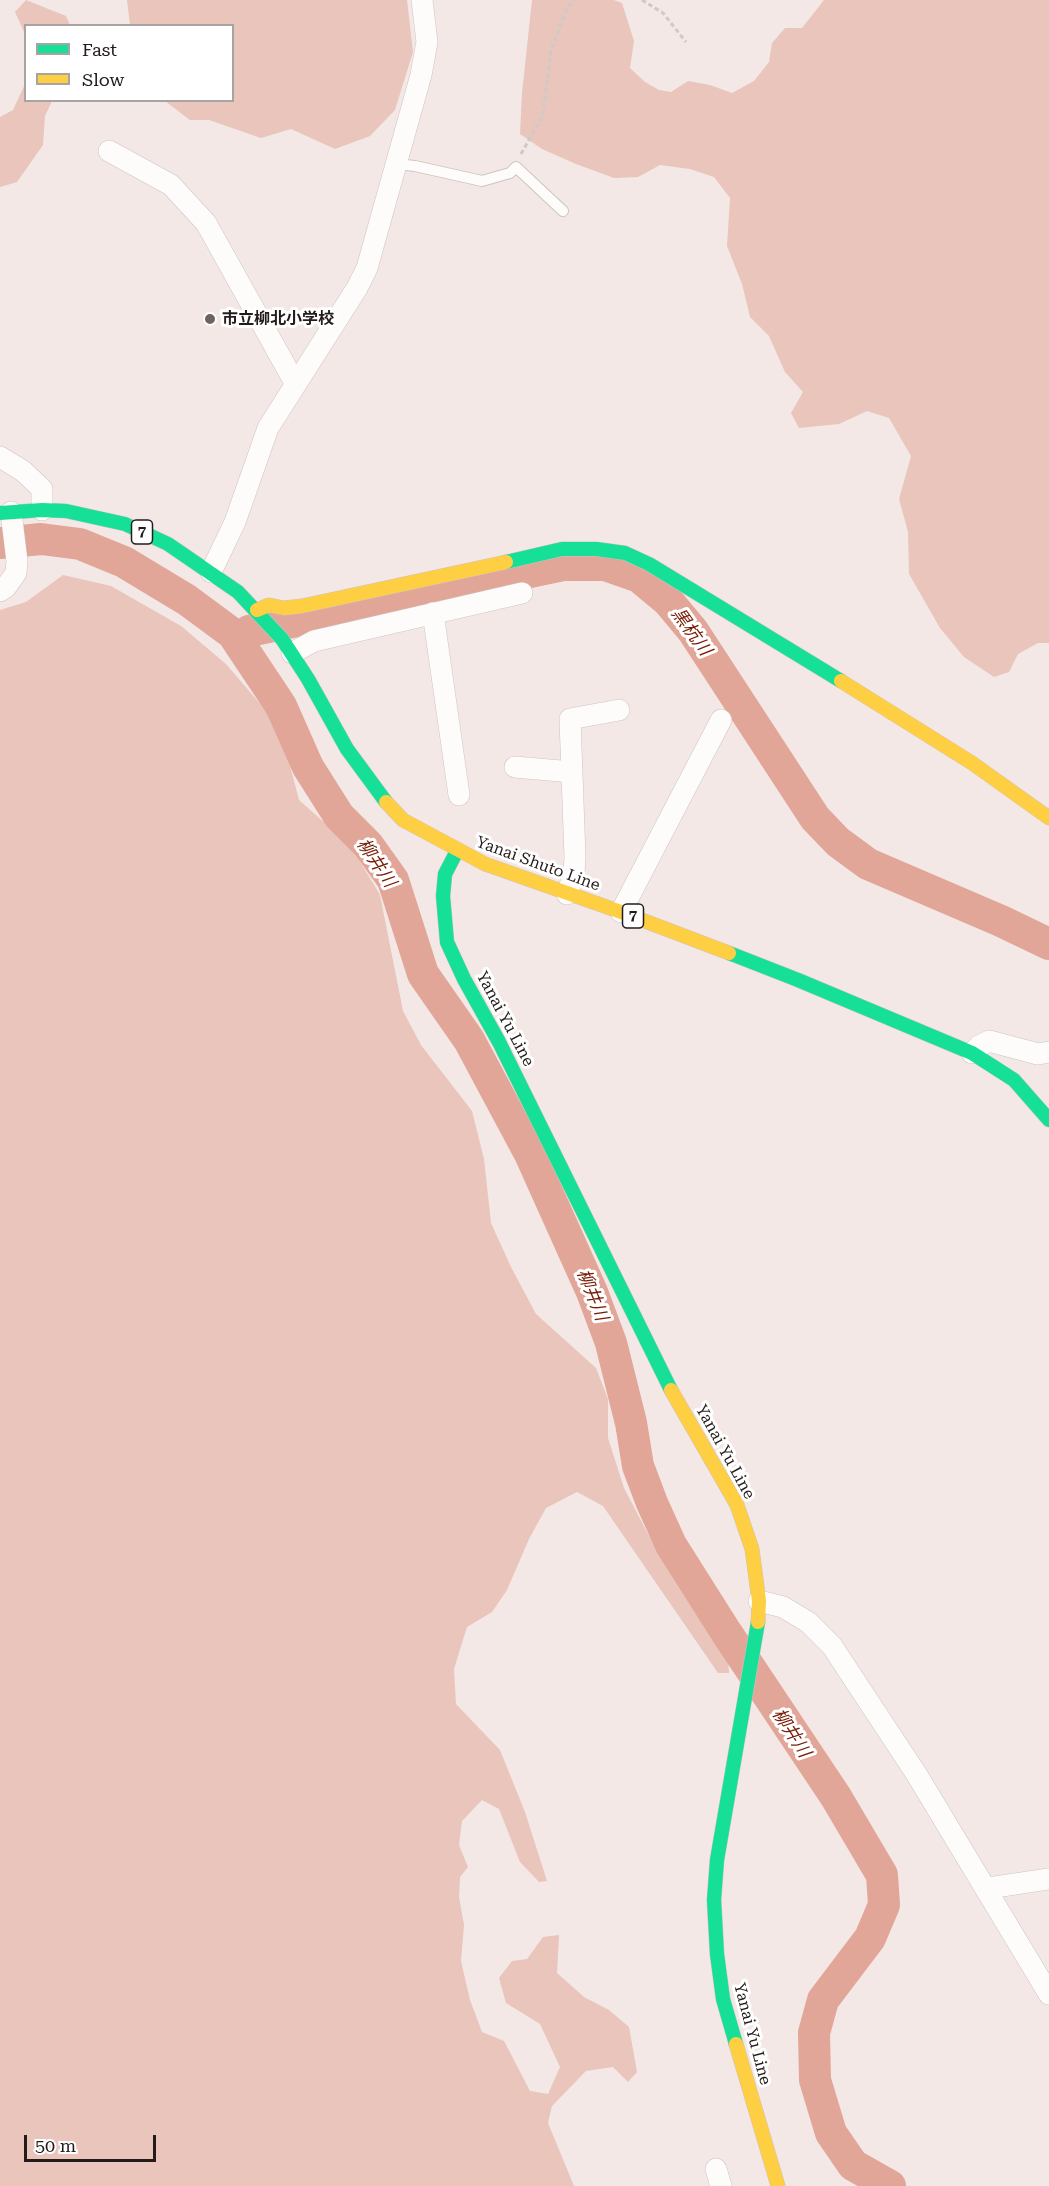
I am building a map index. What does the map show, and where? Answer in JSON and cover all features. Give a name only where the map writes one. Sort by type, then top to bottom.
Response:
[{"type":"main road","name":"Yanai Shuto Line","points":[[8,515],[42,510],[66,511],[125,524],[168,544],[238,591],[259,611],[287,646],[347,748],[378,793],[403,820],[485,864],[621,912],[798,980],[972,1053],[1014,1080],[1049,1120]]},
{"type":"main road","points":[[259,611],[268,605],[284,608],[303,606],[562,549],[596,549],[625,554],[649,564],[907,722],[972,763],[1049,818]]},
{"type":"main road","name":"Yanai Yu Line","points":[[457,851],[445,874],[443,896],[447,942],[464,979],[499,1042],[662,1374],[737,1505],[752,1549],[759,1601],[757,1633],[717,1860],[714,1900],[717,1953],[723,1999],[778,2186]]},
{"type":"street","points":[[211,572],[235,522],[251,470],[268,428],[357,288],[367,268],[421,75],[427,42],[422,0]]},
{"type":"street","points":[[109,151],[171,185],[206,223],[295,383]]},
{"type":"street","points":[[0,457],[23,471],[42,489],[42,510]]},
{"type":"street","points":[[0,591],[6,587],[16,573],[17,561],[8,515]]},
{"type":"street","points":[[287,646],[522,593]]},
{"type":"street","points":[[433,613],[459,795]]},
{"type":"street","points":[[567,894],[574,874],[575,857],[570,719],[619,710]]},
{"type":"street","points":[[621,912],[721,720]]},
{"type":"street","points":[[515,766],[572,772]]},
{"type":"street","points":[[972,1053],[988,1041],[1038,1054],[1049,1052]]},
{"type":"street","points":[[759,1601],[783,1607],[808,1622],[832,1646],[917,1775],[1049,1994]]},
{"type":"street","points":[[987,1890],[1049,1879]]},
{"type":"lane","points":[[396,164],[482,181],[510,173],[516,167],[563,211]]},
{"type":"path","points":[[516,167],[543,115],[551,50],[568,6],[576,0]]},
{"type":"path","points":[[642,0],[663,13],[686,42]]},
{"type":"shaded area","points":[[26,0],[66,16],[70,24],[24,24],[24,32],[15,12]]},
{"type":"shaded area","points":[[127,0],[407,0],[413,52],[395,110],[370,136],[335,149],[291,129],[261,138],[209,120],[190,120],[166,102],[234,102],[234,24],[130,24]]},
{"type":"shaded area","points":[[532,0],[614,0],[622,3],[634,41],[630,68],[645,82],[659,90],[671,92],[688,81],[710,85],[732,93],[754,81],[769,62],[772,43],[785,28],[802,28],[824,0],[1049,0],[1049,643],[1038,643],[1018,654],[1009,672],[994,677],[964,657],[940,628],[909,574],[908,532],[899,499],[911,456],[889,418],[867,411],[839,424],[799,428],[791,413],[803,392],[785,372],[769,336],[750,317],[742,284],[727,246],[730,198],[714,177],[690,169],[660,165],[638,177],[614,178],[542,149],[520,134]]},
{"type":"shaded area","points":[[24,86],[24,102],[52,102],[45,116],[43,145],[17,182],[0,187],[0,117],[13,110]]},
{"type":"shaded area","points":[[63,575],[111,586],[181,626],[226,664],[280,727],[299,800],[351,846],[380,895],[403,1011],[421,1045],[472,1111],[484,1159],[491,1223],[511,1267],[536,1314],[596,1368],[608,1399],[608,1438],[624,1488],[658,1553],[728,1657],[729,1673],[718,1673],[603,1506],[577,1492],[546,1508],[529,1539],[507,1590],[492,1612],[467,1627],[454,1669],[456,1704],[500,1750],[525,1812],[547,1881],[539,1882],[520,1862],[499,1809],[482,1800],[462,1821],[459,1845],[468,1867],[460,1877],[459,1897],[464,1925],[461,1961],[470,2000],[482,2032],[504,2041],[530,2091],[548,2094],[560,2067],[540,2024],[506,2003],[499,1978],[512,1961],[527,1959],[543,1937],[559,1935],[557,1973],[584,1997],[609,2010],[629,2027],[637,2072],[628,2082],[613,2067],[586,2071],[552,2106],[548,2123],[574,2186],[0,2186],[0,610],[26,602]]},
{"type":"waterway","name":"柳井川","points":[[0,543],[41,539],[80,544],[124,562],[187,600],[233,634],[281,706],[308,767],[339,816],[368,845],[393,880],[423,974],[469,1040],[530,1154],[592,1292],[611,1343],[631,1423],[638,1466],[671,1545],[836,1797],[882,1875],[884,1905],[870,1938],[823,2000],[814,2033],[815,2080],[831,2133],[853,2165],[890,2186]]},
{"type":"waterway","name":"黒杭川","points":[[249,631],[563,565],[605,565],[639,577],[668,601],[693,631],[815,818],[838,842],[868,864],[1049,944]]},
{"type":"traffic: fast","points":[[0,513],[66,511],[125,524],[168,544],[238,592],[282,639],[308,679],[347,749],[386,802]]},
{"type":"traffic: fast","points":[[506,562],[562,549],[596,549],[625,553],[649,564],[841,681]]},
{"type":"traffic: fast","points":[[457,851],[445,874],[443,896],[447,942],[671,1390]]},
{"type":"traffic: fast","points":[[729,953],[972,1053],[1014,1080],[1049,1120]]},
{"type":"traffic: fast","points":[[736,2044],[723,1999],[717,1954],[714,1900],[717,1860],[758,1622]]},
{"type":"traffic: slow","points":[[257,610],[269,605],[284,608],[302,606],[506,562]]},
{"type":"traffic: slow","points":[[841,681],[972,763],[1049,818]]},
{"type":"traffic: slow","points":[[386,802],[403,820],[485,864],[729,953]]},
{"type":"traffic: slow","points":[[671,1390],[737,1505],[752,1549],[759,1601],[758,1622]]},
{"type":"traffic: slow","points":[[736,2044],[778,2186]]},
{"type":"place","name":"市立柳北小学校","points":[[210,319]]}]
